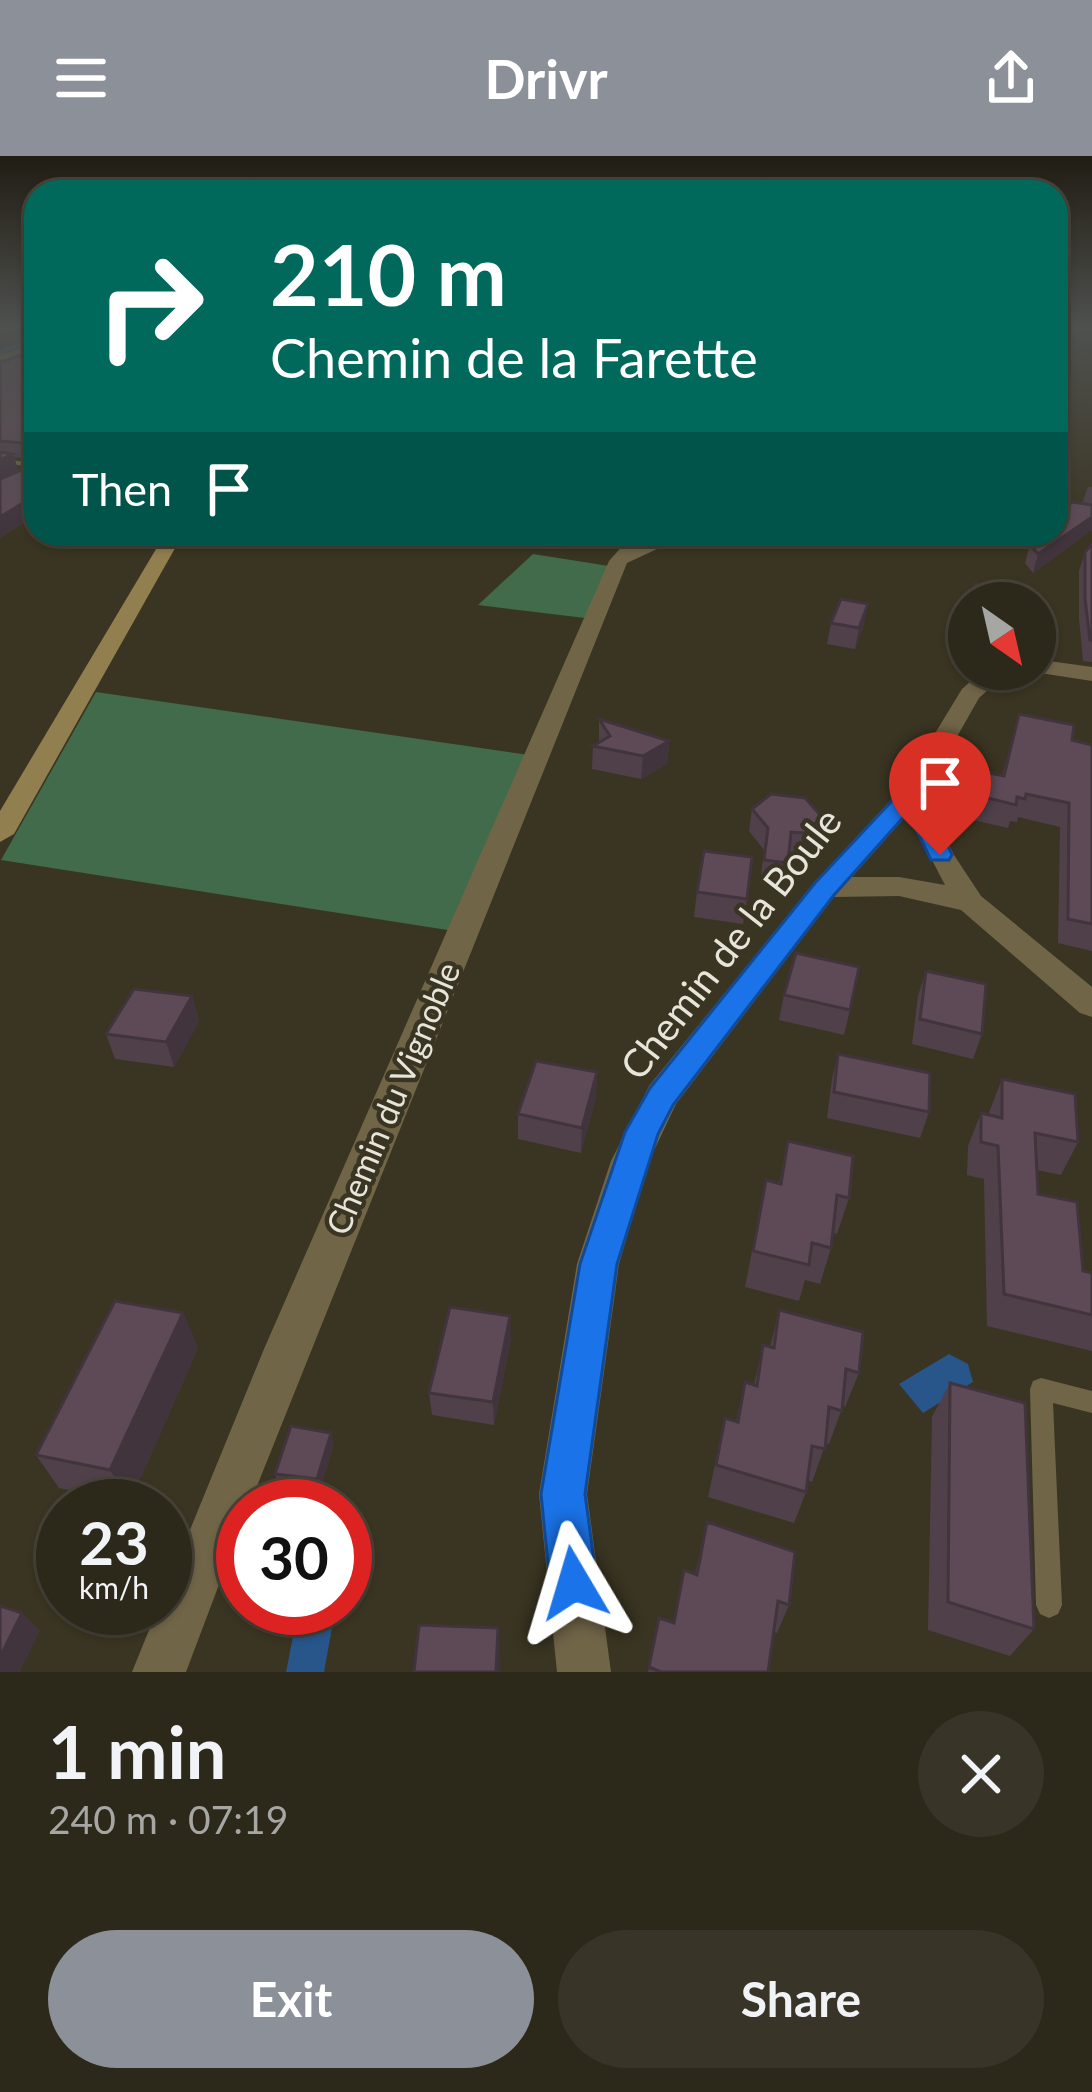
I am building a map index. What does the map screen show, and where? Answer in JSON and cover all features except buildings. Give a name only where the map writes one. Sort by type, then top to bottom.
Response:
[{"type":"street","points":[[16,482],[24,476]]},
{"type":"street","points":[[0,834],[167,546]]},
{"type":"street","name":"Chemin du Vignoble","points":[[159,1672],[286,1349],[631,546]]},
{"type":"street","points":[[1056,669],[1092,674]]},
{"type":"street","name":"Chemin de la Boule","points":[[584,1672],[563,1494],[598,1264],[629,1161],[662,1096],[825,889],[912,793],[974,690]]},
{"type":"street","points":[[912,793],[940,855],[971,903],[1092,1005]]},
{"type":"street","points":[[825,889],[883,884],[944,893],[971,903]]},
{"type":"lane","points":[[1049,1605],[1041,1389],[1092,1402]]},
{"type":"green space","points":[[533,554],[609,566],[585,618],[478,605]]},
{"type":"green space","points":[[96,692],[529,755],[454,931],[1,860]]},
{"type":"water","points":[[949,1354],[968,1364],[973,1382],[923,1413],[899,1384]]},
{"type":"water","points":[[293,1635],[331,1635],[324,1672],[286,1672]]},
{"type":"route","points":[[574,1583],[563,1494],[598,1264],[641,1132],[662,1096],[825,889],[912,793],[940,855]]}]
